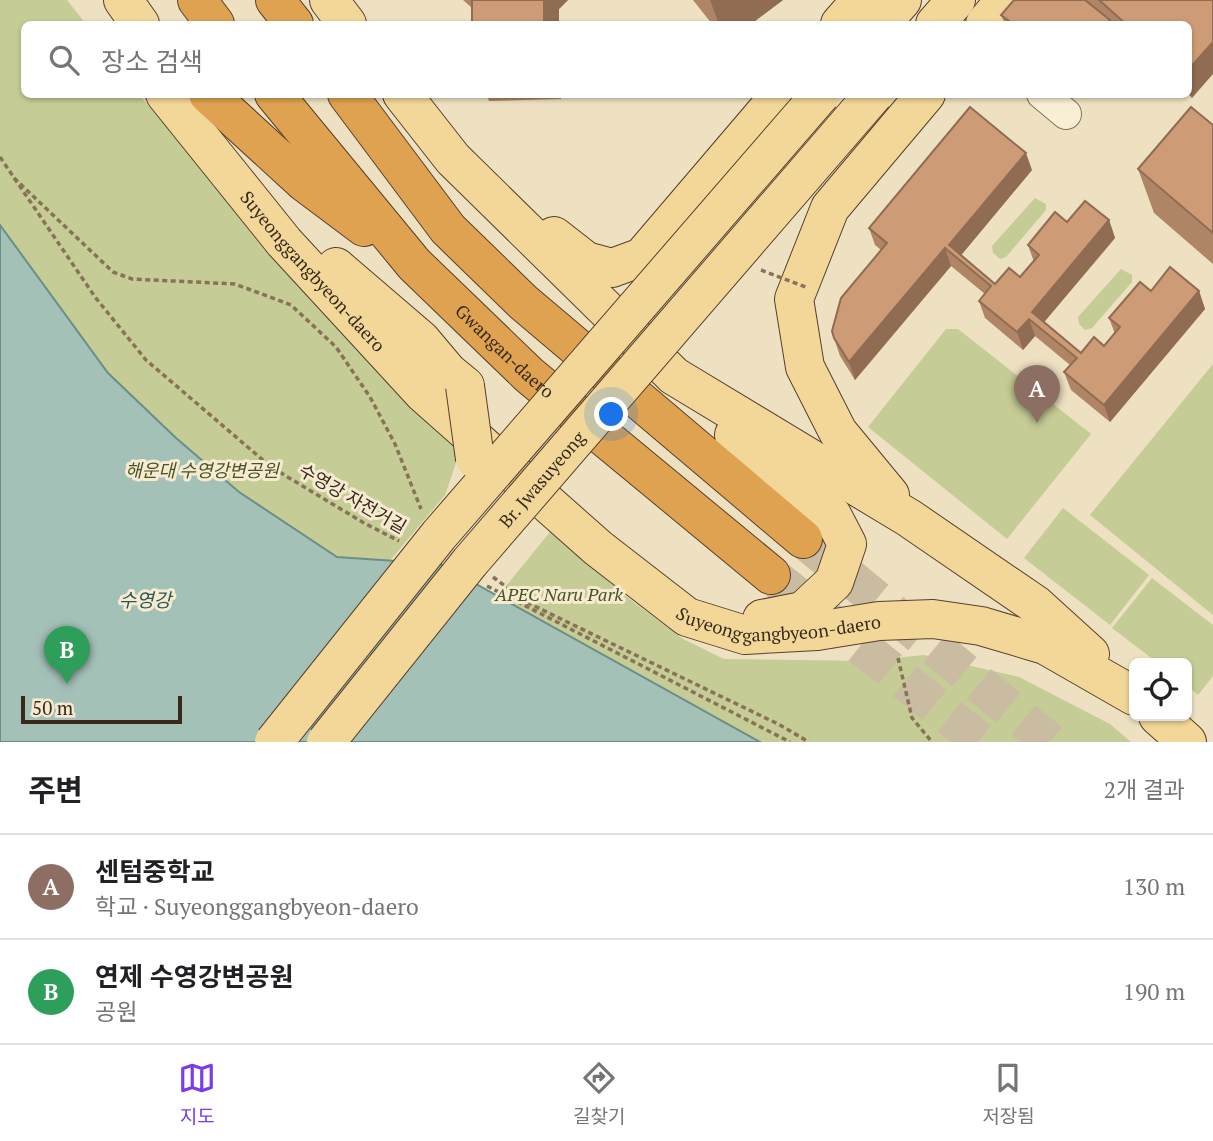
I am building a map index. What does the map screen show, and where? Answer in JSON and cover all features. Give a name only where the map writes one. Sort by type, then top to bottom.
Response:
[{"type":"highway","points":[[197,0],[213,21]]},
{"type":"highway","points":[[275,0],[292,21]]},
{"type":"highway","points":[[212,98],[304,182],[414,264]]},
{"type":"highway","name":"Gwangan-daero","points":[[277,98],[414,264],[529,375],[771,575]]},
{"type":"highway","points":[[350,98],[448,229],[523,302],[803,539]]},
{"type":"main road","points":[[95,0],[108,21]]},
{"type":"main road","points":[[123,0],[138,21]]},
{"type":"main road","points":[[329,0],[345,21]]},
{"type":"main road","points":[[843,21],[861,0]]},
{"type":"main road","points":[[884,21],[902,0]]},
{"type":"main road","points":[[938,21],[956,0]]},
{"type":"main road","points":[[988,21],[1005,0]]},
{"type":"main road","name":"Suyeonggangbyeon-daero","points":[[168,98],[284,242],[422,393],[598,548],[687,617],[745,635],[817,631],[879,621],[933,619],[981,626],[1045,645],[1129,693]]},
{"type":"main road","points":[[194,98],[248,172],[325,258],[421,340],[448,372],[465,386],[475,459],[459,499],[432,527]]},
{"type":"main road","points":[[405,98],[453,159],[674,376],[719,424],[832,515],[847,544],[834,582],[803,611],[761,620],[687,617]]},
{"type":"main road","points":[[453,159],[586,261],[612,268],[642,257],[777,98]]},
{"type":"main road","points":[[274,742],[432,527],[817,98]]},
{"type":"main road","name":"Br. Jwasuyeong","points":[[326,742],[470,562],[871,98]]},
{"type":"main road","points":[[909,518],[838,432],[805,367],[794,299],[830,208],[923,98]]},
{"type":"main road","points":[[674,376],[909,518]]},
{"type":"main road","name":"Suyeonggangbyeon-daero","points":[[909,518],[1036,605],[1129,691]]},
{"type":"main road","points":[[1164,721],[1187,742]]},
{"type":"lane","points":[[1047,98],[1066,114]]},
{"type":"path","name":"수영강 자전거길","points":[[0,157],[95,297],[146,360],[271,467],[399,541]]},
{"type":"path","points":[[14,178],[113,272],[132,279],[235,284],[291,305],[336,347],[370,397],[395,444],[432,527]]},
{"type":"path","points":[[757,268],[808,288]]},
{"type":"path","points":[[485,571],[528,603],[778,724],[809,742]]},
{"type":"path","points":[[481,583],[790,742]]},
{"type":"path","points":[[898,658],[912,718],[932,742]]},
{"type":"green space","name":"해운대 수영강변공원","points":[[0,0],[67,0],[84,21],[21,21],[21,98],[142,98],[354,338],[457,434],[458,457],[445,495],[238,742],[0,742]]},
{"type":"green space","points":[[1035,198],[1046,204],[1046,210],[1006,257],[1000,259],[993,253],[992,246]]},
{"type":"green space","points":[[1121,269],[1132,275],[1132,282],[1092,328],[1085,330],[1079,324],[1078,317]]},
{"type":"green space","points":[[946,329],[958,329],[1091,434],[1007,539],[868,427]]},
{"type":"green space","points":[[1213,364],[1213,615],[1090,515]]},
{"type":"green space","points":[[1063,508],[1149,575],[1110,625],[1024,558]]},
{"type":"green space","name":"APEC Naru Park","points":[[554,527],[623,594],[683,639],[724,659],[864,661],[924,655],[1019,677],[1110,724],[1131,742],[746,742],[488,608]]},
{"type":"green space","points":[[1152,578],[1213,625],[1213,676],[1198,695],[1192,690],[1192,658],[1151,658],[1112,628]]},
{"type":"water","name":"수영강","points":[[0,225],[108,373],[176,438],[239,492],[337,557],[440,564],[760,742],[0,742]]},
{"type":"building","points":[[472,0],[544,0],[544,21],[472,21]]},
{"type":"building","points":[[1014,0],[1085,0],[1110,20],[1009,21],[1001,15]]},
{"type":"building","points":[[1099,0],[1213,0],[1213,42],[1192,66],[1192,21],[1123,21]]},
{"type":"building","points":[[970,107],[1026,153],[949,245],[995,284],[1009,268],[1020,277],[1039,255],[1028,245],[1055,212],[1067,222],[1085,201],[1109,220],[1032,312],[1081,353],[1094,337],[1104,346],[1120,327],[1109,318],[1140,282],[1151,291],[1170,267],[1199,291],[1104,405],[1064,372],[1077,358],[1029,319],[1017,332],[979,301],[991,286],[945,248],[849,362],[834,338],[832,331],[841,298],[887,243],[869,228]]},
{"type":"building","points":[[1191,107],[1213,125],[1213,233],[1138,169]]},
{"type":"tunnel","points":[[803,539],[1050,742]]},
{"type":"tunnel","points":[[771,575],[981,742]]},
{"type":"place","name":"센텀중학교","points":[[1037,423]]},
{"type":"place","name":"연제 수영강변공원","points":[[67,684]]}]
